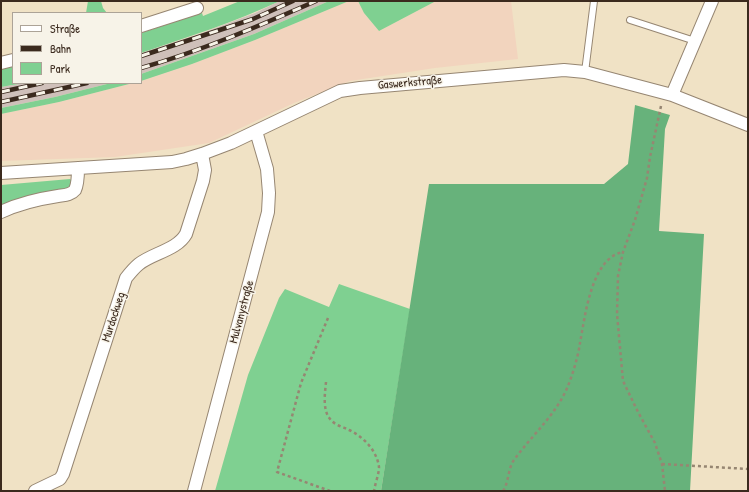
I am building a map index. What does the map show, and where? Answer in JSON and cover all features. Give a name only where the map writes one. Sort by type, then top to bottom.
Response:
[{"type":"street","points":[[668,94],[695,41],[712,1]]},
{"type":"street","points":[[142,26],[197,8]]},
{"type":"street","points":[[1,63],[12,60]]},
{"type":"street","name":"Gaswerkstraße","points":[[1,173],[172,162],[202,154],[256,132],[340,92],[360,88],[564,70],[585,72],[668,94],[748,125]]},
{"type":"street","name":"Mulvanystraße","points":[[194,491],[268,212],[269,193],[267,169],[256,132]]},
{"type":"street","name":"Murdockweg","points":[[35,491],[60,478],[63,474],[126,278],[140,263],[183,240],[186,234],[203,181],[205,170],[202,154]]},
{"type":"street","points":[[1,212],[16,205],[37,199],[70,194],[75,190],[78,168]]},
{"type":"lane","points":[[585,72],[594,1]]},
{"type":"lane","points":[[630,20],[695,41]]},
{"type":"path","points":[[665,491],[662,464],[655,443],[623,381],[617,314],[618,276],[623,252],[635,220],[647,178],[657,124],[668,94]]},
{"type":"path","points":[[503,491],[513,461],[559,405],[568,386],[580,344],[585,311],[598,273],[609,259],[615,254],[623,252]]},
{"type":"path","points":[[328,318],[301,383],[277,472],[330,491]]},
{"type":"path","points":[[326,382],[324,399],[327,414],[331,420],[351,431],[369,444],[376,456],[379,468],[374,491]]},
{"type":"path","points":[[662,464],[748,469]]},
{"type":"shaded area","points":[[280,1],[329,1],[254,34],[142,74],[142,53],[202,33],[255,13]]},
{"type":"shaded area","points":[[349,1],[358,1],[364,13],[379,31],[436,1],[511,1],[518,59],[435,68],[350,81],[294,103],[209,143],[115,157],[1,161],[1,114],[59,102],[129,84],[142,84],[142,81],[192,64]]},
{"type":"shaded area","points":[[18,84],[107,84],[1,108],[1,87]]},
{"type":"green space","points":[[88,1],[101,1],[106,12],[86,12]]},
{"type":"green space","points":[[240,1],[280,1],[229,22],[142,53],[142,33],[202,13],[203,16]]},
{"type":"green space","points":[[329,1],[349,1],[255,40],[192,64],[142,81],[142,74],[254,34]]},
{"type":"green space","points":[[358,1],[436,1],[379,31],[364,13]]},
{"type":"green space","points":[[12,66],[12,84],[18,84],[1,87],[1,68]]},
{"type":"green space","points":[[107,84],[129,84],[59,102],[1,114],[1,108]]},
{"type":"green space","points":[[635,105],[670,115],[665,129],[659,231],[704,234],[690,491],[381,491],[429,184],[604,184],[628,164]]},
{"type":"green space","points":[[70,179],[72,181],[71,188],[1,208],[1,185]]},
{"type":"green space","points":[[339,284],[410,309],[381,491],[215,491],[248,375],[279,298],[285,289],[329,307]]},
{"type":"railway","points":[[142,56],[253,19],[293,1]]},
{"type":"railway","points":[[142,68],[208,46],[316,1]]},
{"type":"railway","points":[[1,92],[37,84]]},
{"type":"railway","points":[[1,102],[82,84]]}]
